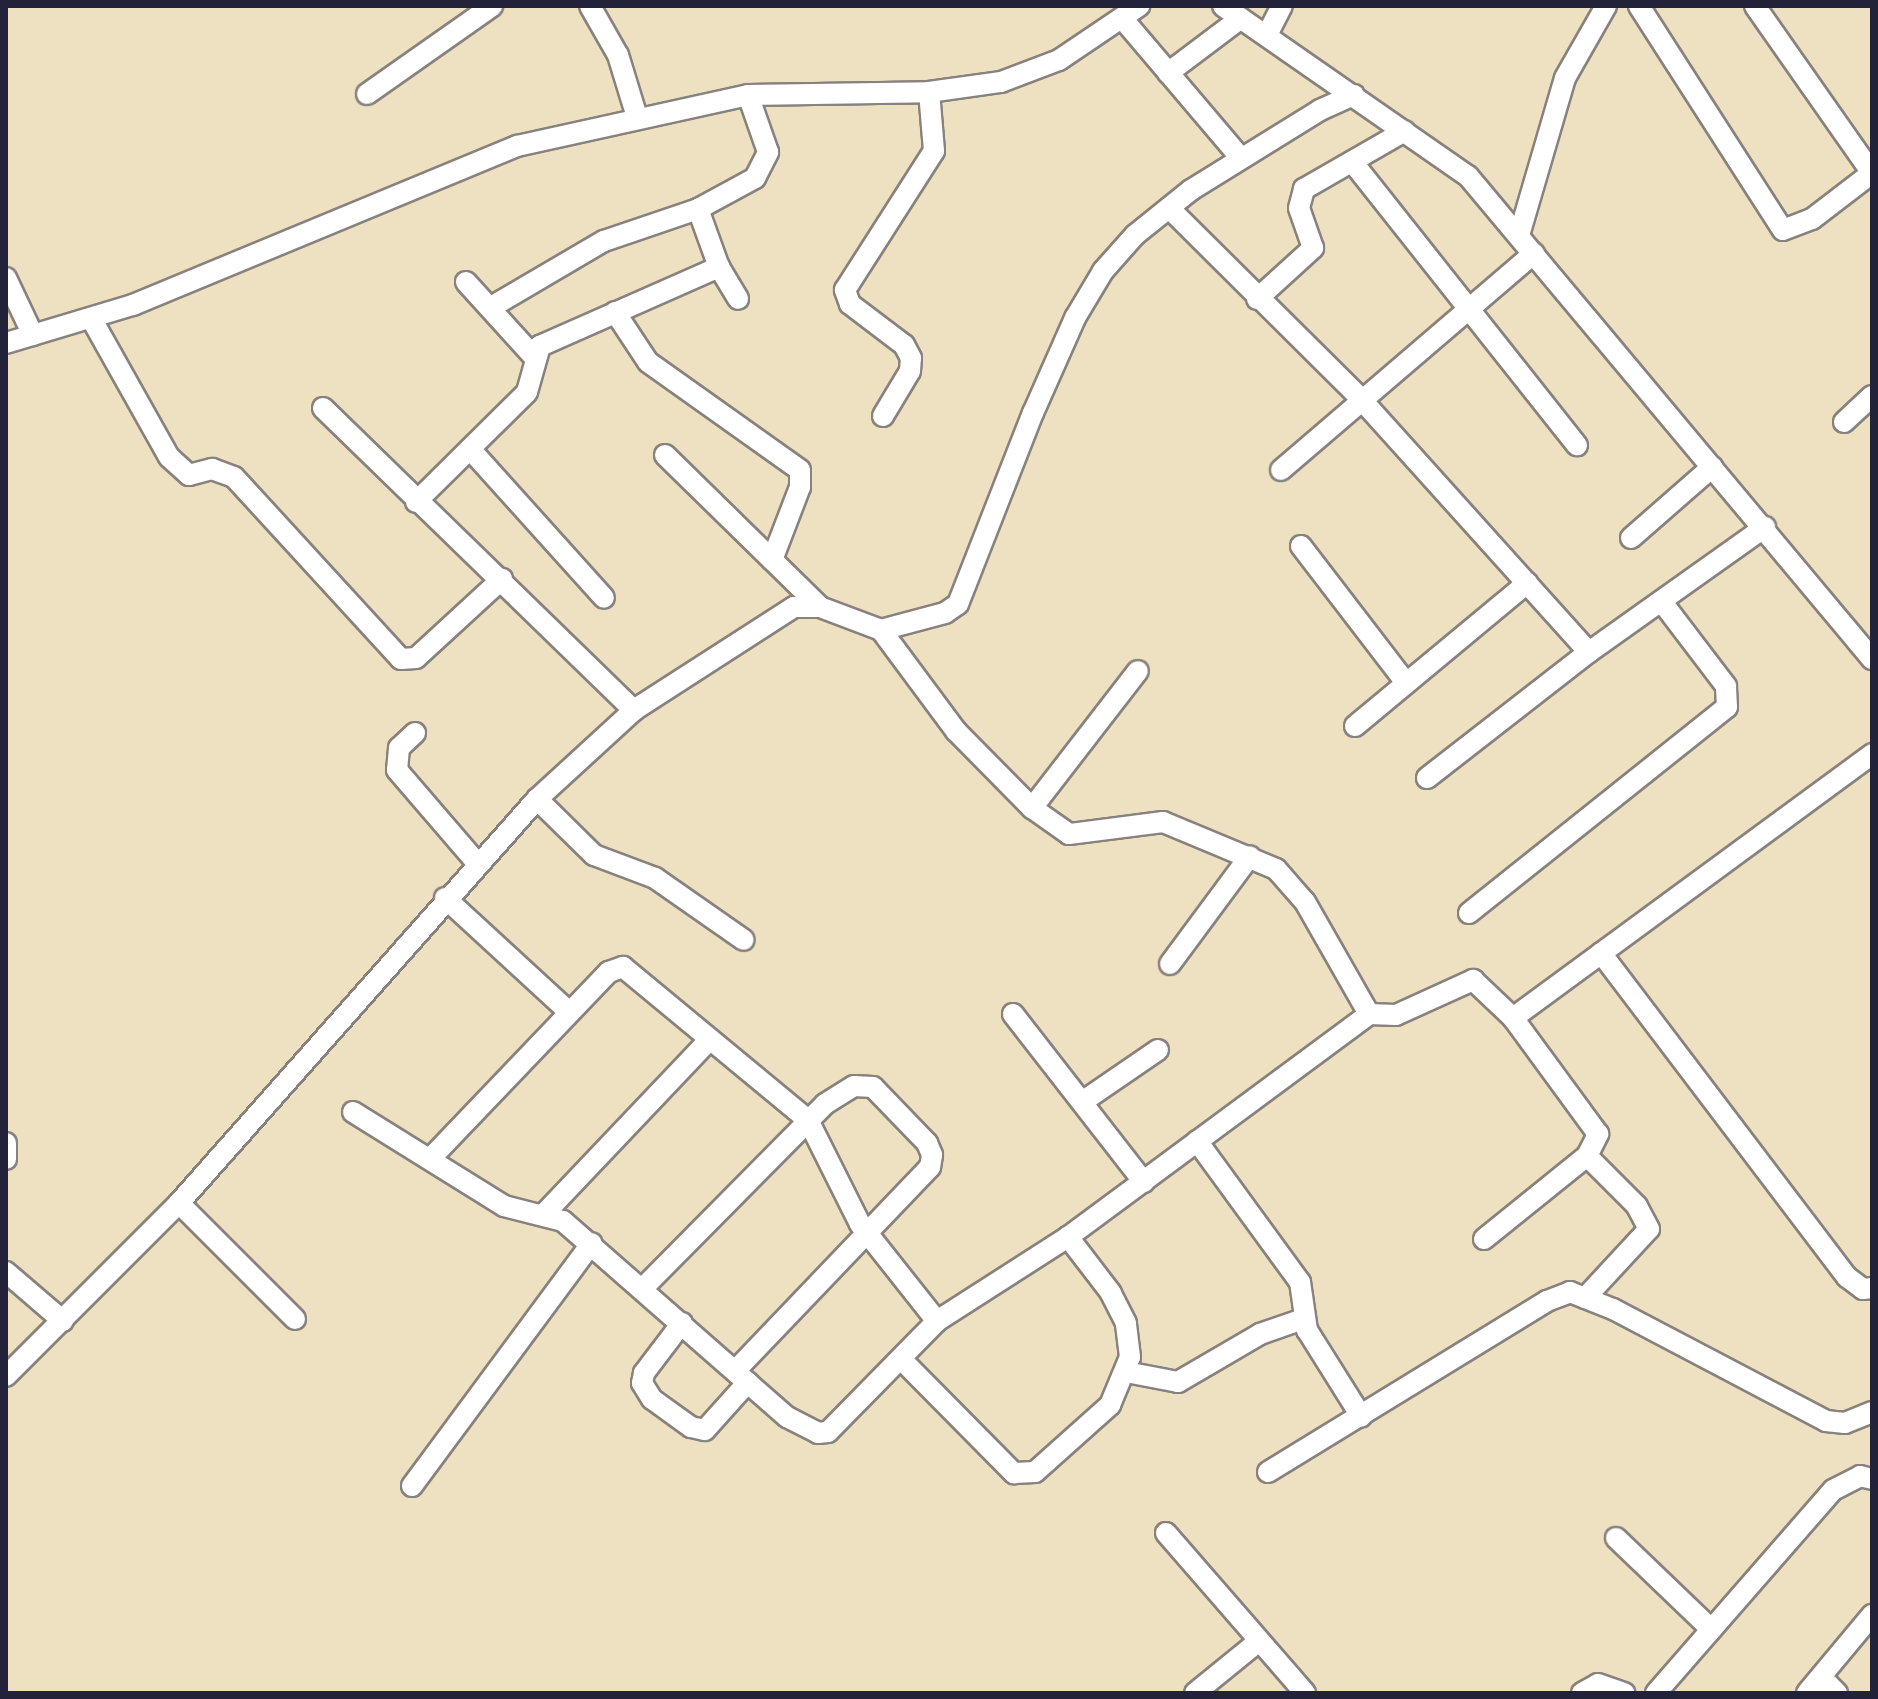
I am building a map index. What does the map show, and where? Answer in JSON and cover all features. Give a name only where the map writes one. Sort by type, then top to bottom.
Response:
[{"type":"street","points":[[367,94],[492,6]]},
{"type":"street","points":[[590,6],[618,55],[637,117]]},
{"type":"street","points":[[1223,6],[1468,176],[1520,232],[1534,253],[1872,659]]},
{"type":"street","points":[[1267,35],[1282,6]]},
{"type":"street","points":[[1520,232],[1565,78],[1606,6]]},
{"type":"street","points":[[1639,6],[1783,230],[1812,219],[1872,173],[1755,6]]},
{"type":"street","points":[[6,343],[91,318],[328,229],[517,146],[637,117],[748,95],[929,92],[1031,74],[1131,12],[1168,73],[1240,157]]},
{"type":"street","points":[[1168,73],[1241,18]]},
{"type":"street","points":[[883,416],[910,371],[911,358],[904,345],[850,304],[845,290],[934,151],[929,92]]},
{"type":"street","points":[[493,306],[604,241],[698,209],[755,178],[764,167],[766,144],[748,95]]},
{"type":"street","points":[[881,630],[945,613],[958,604],[1075,318],[1118,254],[1169,208],[1240,157],[1354,95]]},
{"type":"street","points":[[1257,299],[1313,248],[1299,208],[1304,189],[1354,164],[1405,131]]},
{"type":"street","points":[[1354,164],[1577,445]]},
{"type":"street","points":[[1169,208],[1257,299],[1360,398],[1589,652]]},
{"type":"street","points":[[698,209],[719,267],[738,299]]},
{"type":"street","points":[[1281,470],[1467,306],[1534,253]]},
{"type":"street","points":[[416,502],[527,392],[534,357],[549,340],[719,267]]},
{"type":"street","points":[[6,278],[33,335]]},
{"type":"street","points":[[466,282],[493,306],[534,357]]},
{"type":"street","points":[[615,312],[648,362],[800,470],[800,487],[772,560]]},
{"type":"street","points":[[91,318],[179,469],[189,475],[212,469],[234,477],[401,659],[416,658],[502,579]]},
{"type":"street","points":[[1844,422],[1872,396]]},
{"type":"street","points":[[323,408],[416,502],[502,579],[634,710]]},
{"type":"street","points":[[470,449],[604,598]]},
{"type":"street","points":[[665,455],[820,607]]},
{"type":"street","points":[[1631,538],[1712,467]]},
{"type":"street","points":[[1427,778],[1589,652],[1765,527]]},
{"type":"street","points":[[1301,546],[1406,683]]},
{"type":"street","points":[[1355,726],[1527,583]]},
{"type":"street","points":[[1469,913],[1727,707],[1726,686],[1662,602]]},
{"type":"street","points":[[6,1376],[179,1203],[445,898],[537,799],[634,710],[778,614],[804,605],[820,607],[881,630],[956,731],[1032,808],[1069,834],[1163,822],[1276,869],[1292,885],[1369,1014]]},
{"type":"street","points":[[1032,808],[1138,671]]},
{"type":"street","points":[[415,733],[396,755],[397,770],[477,863]]},
{"type":"street","points":[[1513,1018],[1872,754]]},
{"type":"street","points":[[537,799],[594,855],[655,878],[744,940]]},
{"type":"street","points":[[1170,964],[1250,856]]},
{"type":"street","points":[[445,898],[569,1012]]},
{"type":"street","points":[[1601,953],[1847,1277],[1863,1289],[1872,1288]]},
{"type":"street","points":[[430,1159],[609,972],[623,967],[808,1120],[836,1182],[867,1234],[937,1321]]},
{"type":"street","points":[[353,1112],[504,1206],[523,1214],[545,1213],[592,1243],[787,1417],[818,1433],[828,1432],[937,1321],[1068,1237],[1369,1014],[1396,1015],[1473,980],[1513,1018],[1596,1127],[1595,1144],[1587,1156],[1484,1239]]},
{"type":"street","points":[[1013,1014],[1144,1182]]},
{"type":"street","points":[[545,1213],[709,1040]]},
{"type":"street","points":[[1082,1102],[1158,1050]]},
{"type":"street","points":[[642,1289],[825,1104],[863,1084],[873,1087],[927,1143],[932,1155],[930,1167],[742,1376],[705,1430],[691,1427],[652,1399],[642,1383],[644,1373],[682,1323]]},
{"type":"street","points":[[1197,1141],[1300,1282],[1303,1319],[1361,1416]]},
{"type":"street","points":[[6,1143],[6,1159]]},
{"type":"street","points":[[1585,1298],[1649,1229],[1647,1218],[1587,1156]]},
{"type":"street","points":[[179,1203],[295,1319]]},
{"type":"street","points":[[901,1359],[1022,1477],[1035,1472],[1110,1405],[1126,1372],[1131,1340],[1126,1323],[1068,1237]]},
{"type":"street","points":[[412,1486],[592,1243]]},
{"type":"street","points":[[6,1272],[63,1321]]},
{"type":"street","points":[[1268,1472],[1559,1293],[1585,1298],[1826,1421],[1845,1423],[1872,1412]]},
{"type":"street","points":[[1126,1372],[1178,1382],[1260,1334],[1303,1319]]},
{"type":"street","points":[[1656,1693],[1833,1490],[1860,1476],[1872,1479]]},
{"type":"street","points":[[1166,1533],[1305,1693]]},
{"type":"street","points":[[1616,1538],[1711,1629]]},
{"type":"street","points":[[1837,1693],[1814,1685],[1872,1615]]},
{"type":"street","points":[[1195,1693],[1259,1641]]},
{"type":"street","points":[[1582,1693],[1598,1684],[1624,1693]]}]
